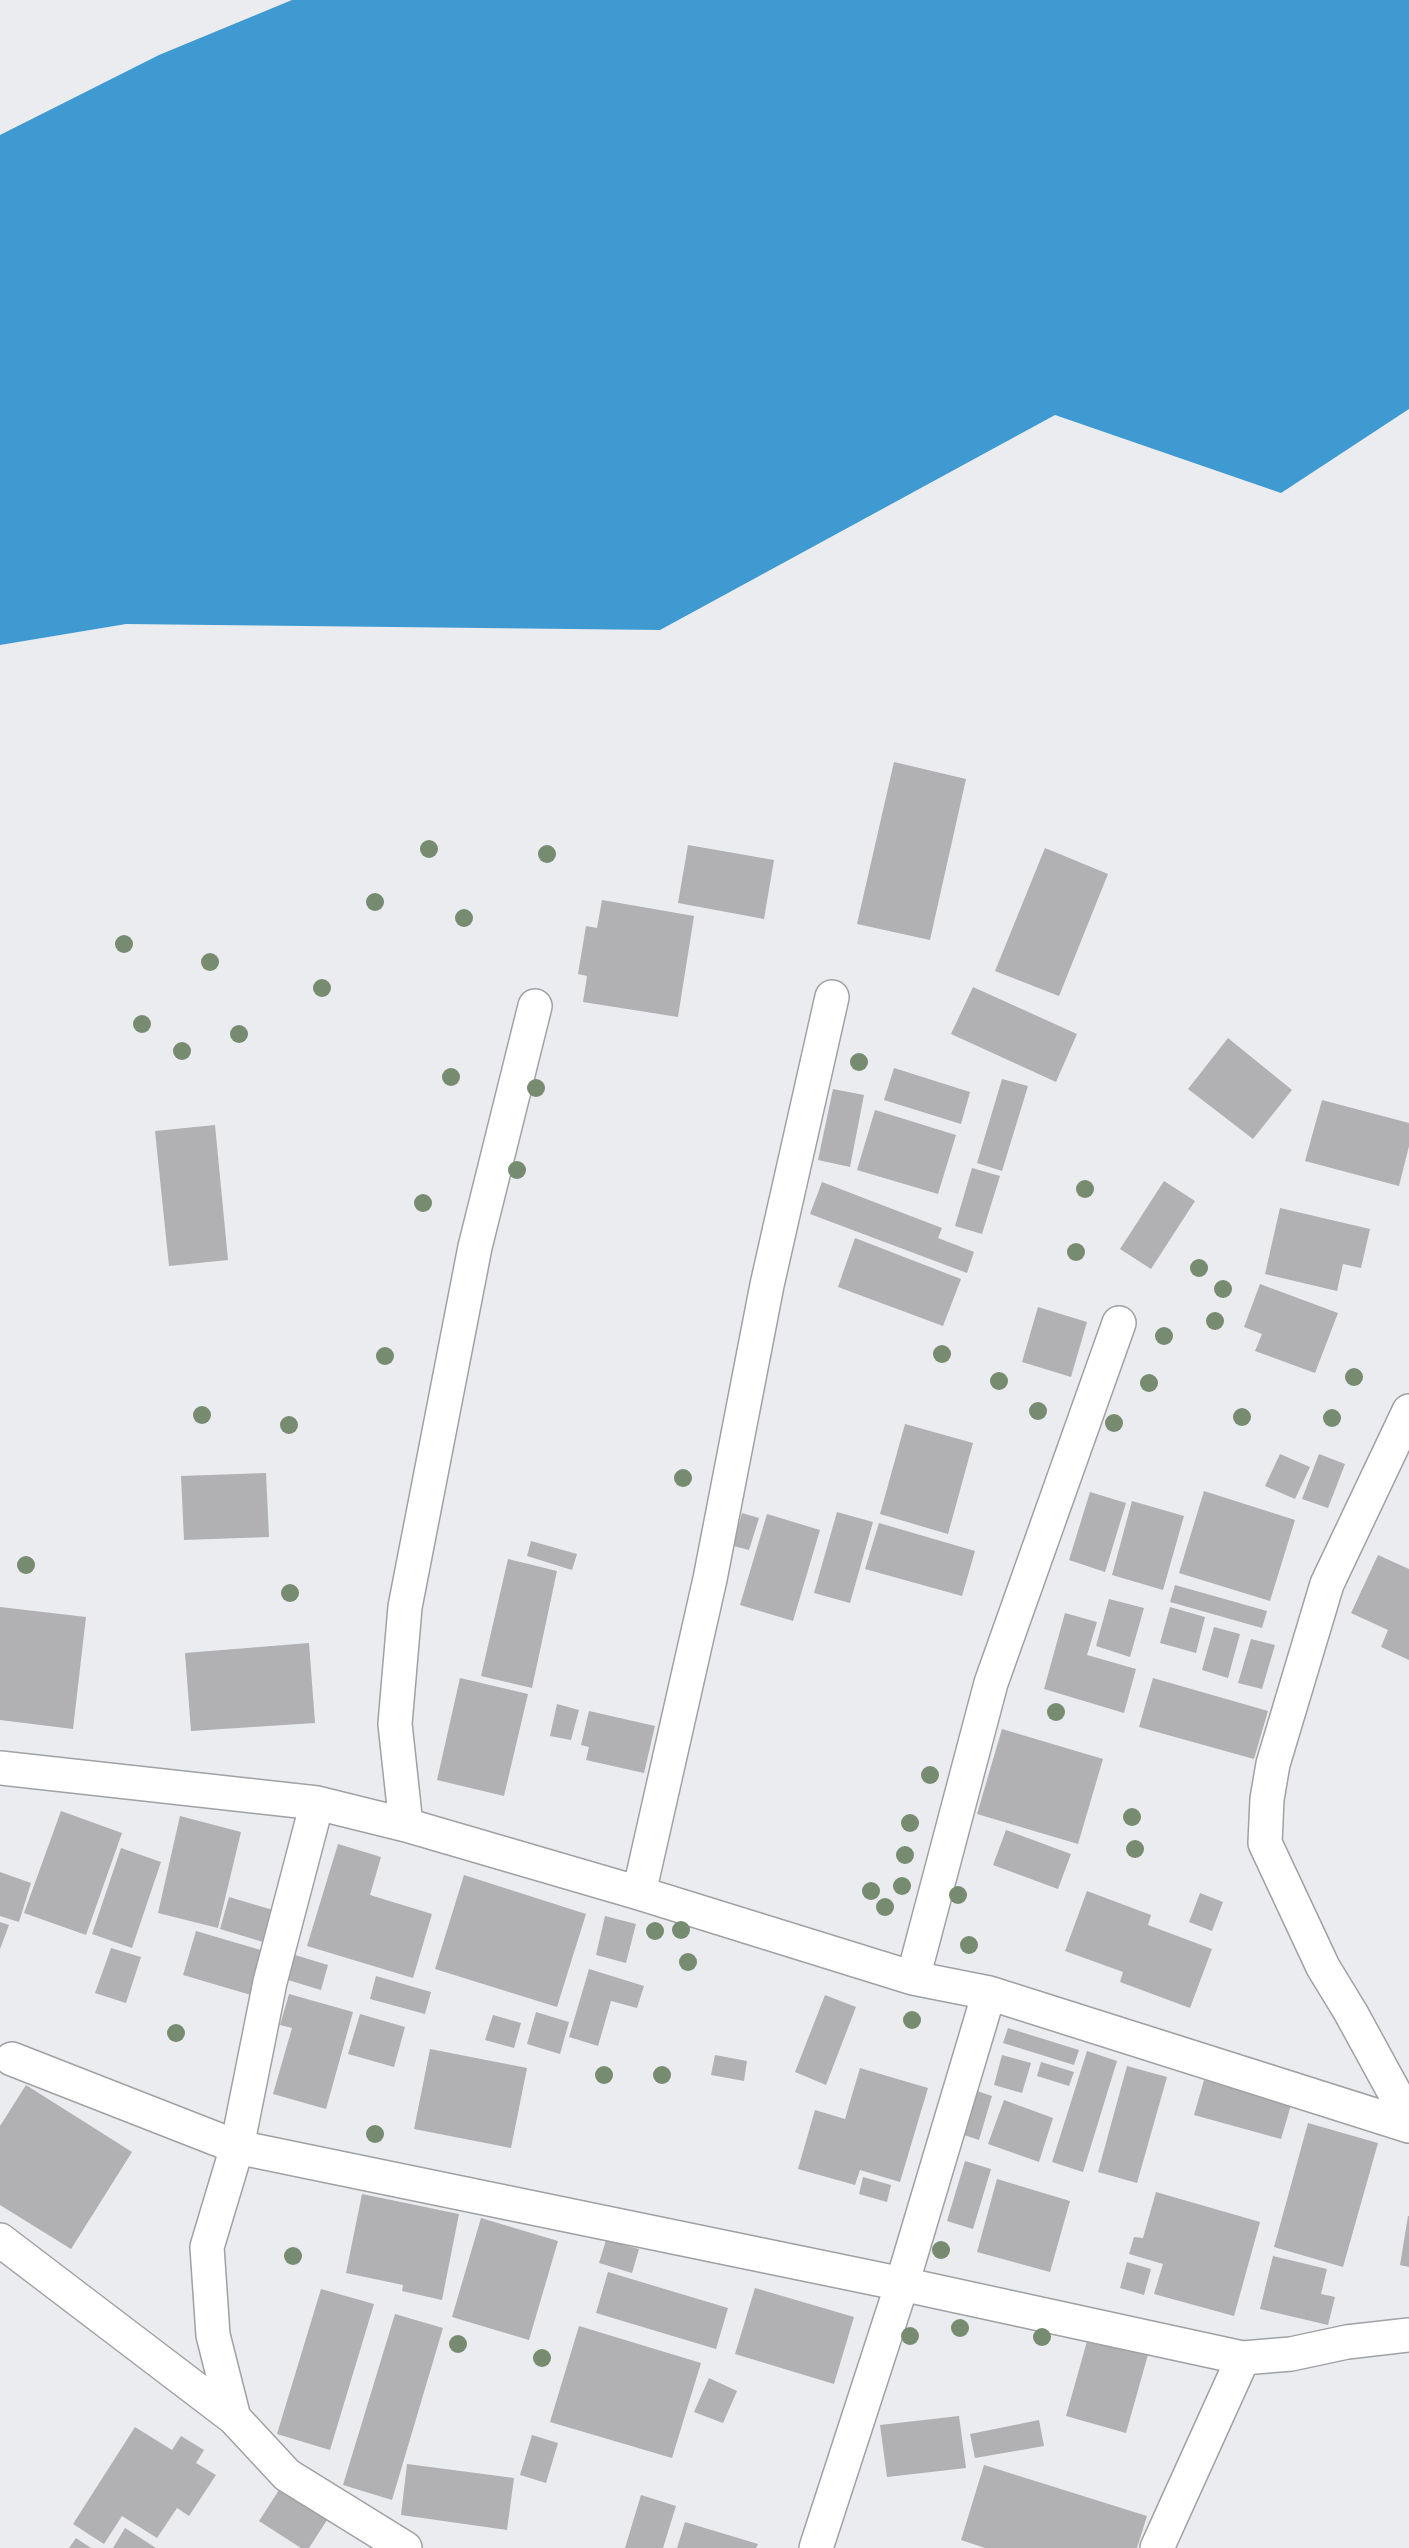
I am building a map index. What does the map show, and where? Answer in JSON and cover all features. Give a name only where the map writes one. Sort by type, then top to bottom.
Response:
[{"type":"street","points":[[639,1893],[710,1579],[767,1285],[832,997]]},
{"type":"street","points":[[406,1825],[395,1724],[405,1607],[475,1247],[535,1006]]},
{"type":"street","points":[[913,1978],[991,1683],[1119,1323]]},
{"type":"street","points":[[1409,1411],[1327,1584],[1273,1764],[1267,1799],[1265,1843],[1323,1967],[1352,2013],[1409,2118]]},
{"type":"street","points":[[0,1768],[317,1803],[406,1825],[639,1893],[913,1978],[989,1993],[1409,2126]]},
{"type":"street","points":[[234,2418],[213,2335],[207,2247],[237,2147],[270,1982],[317,1803]]},
{"type":"street","points":[[816,2548],[902,2284],[989,1993]]},
{"type":"street","points":[[12,2059],[237,2147],[902,2284],[1243,2358],[1291,2354],[1347,2342],[1409,2335]]},
{"type":"street","points":[[0,2240],[234,2418],[287,2475],[405,2548]]},
{"type":"street","points":[[1157,2548],[1243,2358]]},
{"type":"water","points":[[292,0],[1409,0],[1409,409],[1281,493],[1055,415],[660,630],[126,624],[0,645],[0,135],[159,55]]},
{"type":"building","points":[[894,762],[966,779],[930,940],[857,924]]},
{"type":"building","points":[[688,845],[774,860],[764,919],[678,903]]},
{"type":"building","points":[[1045,848],[1108,874],[1059,996],[995,971]]},
{"type":"building","points":[[602,900],[694,916],[678,1017],[583,1002],[587,976],[578,974],[586,926],[597,928]]},
{"type":"building","points":[[973,987],[1077,1034],[1056,1082],[951,1034]]},
{"type":"building","points":[[1228,1038],[1292,1090],[1253,1139],[1188,1089]]},
{"type":"building","points":[[894,1068],[970,1092],[961,1124],[884,1100]]},
{"type":"building","points":[[1002,1079],[1028,1086],[1002,1171],[977,1163]]},
{"type":"building","points":[[833,1089],[864,1095],[850,1167],[818,1160]]},
{"type":"building","points":[[1322,1100],[1409,1123],[1409,1146],[1399,1186],[1305,1161]]},
{"type":"building","points":[[875,1110],[956,1135],[938,1194],[857,1170]]},
{"type":"building","points":[[215,1125],[228,1260],[169,1266],[155,1131]]},
{"type":"building","points":[[972,1168],[1000,1176],[982,1234],[955,1226]]},
{"type":"building","points":[[1164,1181],[1195,1201],[1151,1269],[1120,1249]]},
{"type":"building","points":[[822,1182],[942,1228],[938,1238],[974,1252],[967,1273],[810,1214]]},
{"type":"building","points":[[1280,1208],[1370,1229],[1361,1268],[1343,1264],[1337,1291],[1265,1274]]},
{"type":"building","points":[[855,1238],[961,1279],[943,1326],[838,1287]]},
{"type":"building","points":[[1260,1284],[1338,1313],[1315,1373],[1255,1351],[1262,1334],[1244,1327]]},
{"type":"building","points":[[1038,1307],[1087,1322],[1071,1377],[1022,1362]]},
{"type":"building","points":[[905,1424],[973,1443],[948,1534],[880,1514]]},
{"type":"building","points":[[1280,1454],[1310,1467],[1295,1499],[1265,1486]]},
{"type":"building","points":[[1319,1454],[1345,1464],[1328,1508],[1302,1499]]},
{"type":"building","points":[[266,1473],[269,1537],[184,1540],[181,1476]]},
{"type":"building","points":[[1204,1491],[1295,1520],[1270,1601],[1179,1573]]},
{"type":"building","points":[[1090,1492],[1126,1503],[1105,1572],[1069,1560]]},
{"type":"building","points":[[1132,1501],[1184,1516],[1163,1590],[1112,1575]]},
{"type":"building","points":[[837,1512],[873,1522],[850,1603],[814,1593]]},
{"type":"building","points":[[742,1513],[759,1518],[749,1550],[733,1546]]},
{"type":"building","points":[[767,1514],[820,1530],[793,1621],[740,1605]]},
{"type":"building","points":[[879,1523],[975,1551],[962,1596],[865,1569]]},
{"type":"building","points":[[531,1541],[577,1554],[572,1570],[527,1556]]},
{"type":"building","points":[[1378,1555],[1409,1569],[1409,1660],[1381,1647],[1388,1630],[1351,1613]]},
{"type":"building","points":[[508,1559],[557,1571],[532,1688],[481,1676]]},
{"type":"building","points":[[1175,1585],[1267,1611],[1262,1628],[1170,1602]]},
{"type":"building","points":[[1109,1599],[1144,1608],[1130,1657],[1096,1646]]},
{"type":"building","points":[[0,1607],[86,1617],[73,1729],[0,1720]]},
{"type":"building","points":[[1170,1607],[1205,1617],[1196,1653],[1160,1643]]},
{"type":"building","points":[[1065,1613],[1097,1622],[1087,1655],[1136,1669],[1124,1713],[1044,1689]]},
{"type":"building","points":[[1214,1627],[1240,1634],[1228,1678],[1202,1670]]},
{"type":"building","points":[[1251,1639],[1275,1645],[1262,1689],[1238,1683]]},
{"type":"building","points":[[309,1643],[315,1723],[191,1731],[185,1653]]},
{"type":"building","points":[[460,1678],[528,1694],[504,1796],[437,1780]]},
{"type":"building","points":[[1153,1678],[1268,1711],[1254,1759],[1139,1727]]},
{"type":"building","points":[[557,1704],[579,1710],[571,1740],[550,1736]]},
{"type":"building","points":[[589,1711],[655,1726],[644,1773],[586,1760],[589,1747],[581,1745]]},
{"type":"building","points":[[1002,1729],[1103,1759],[1078,1844],[977,1814]]},
{"type":"building","points":[[61,1811],[122,1833],[86,1935],[24,1913]]},
{"type":"building","points":[[180,1816],[241,1832],[218,1928],[158,1913]]},
{"type":"building","points":[[1006,1830],[1071,1854],[1058,1889],[993,1865]]},
{"type":"building","points":[[338,1844],[381,1857],[370,1895],[432,1914],[413,1978],[307,1946]]},
{"type":"building","points":[[121,1848],[161,1862],[132,1948],[92,1934]]},
{"type":"building","points":[[0,1872],[31,1883],[19,1922],[0,1916]]},
{"type":"building","points":[[464,1875],[586,1914],[557,2007],[435,1969]]},
{"type":"building","points":[[1087,1891],[1151,1915],[1148,1925],[1212,1949],[1190,2008],[1120,1982],[1123,1972],[1065,1951]]},
{"type":"building","points":[[1200,1893],[1223,1902],[1212,1931],[1189,1922]]},
{"type":"building","points":[[229,1897],[283,1913],[273,1945],[220,1929]]},
{"type":"building","points":[[605,1916],[636,1924],[626,1963],[596,1955]]},
{"type":"building","points":[[0,1922],[9,1925],[0,1949]]},
{"type":"building","points":[[196,1931],[264,1951],[251,1995],[183,1975]]},
{"type":"building","points":[[111,1948],[141,1957],[126,2003],[95,1993]]},
{"type":"building","points":[[295,1955],[328,1965],[321,1990],[288,1980]]},
{"type":"building","points":[[589,1969],[644,1986],[637,2008],[611,2001],[598,2046],[569,2037]]},
{"type":"building","points":[[376,1976],[431,1992],[425,2014],[370,1999]]},
{"type":"building","points":[[289,1994],[353,2012],[326,2109],[273,2094],[292,2028],[280,2025]]},
{"type":"building","points":[[825,1995],[856,2007],[826,2085],[795,2072]]},
{"type":"building","points":[[536,2012],[569,2022],[560,2054],[527,2044]]},
{"type":"building","points":[[360,2014],[405,2027],[394,2067],[348,2054]]},
{"type":"building","points":[[493,2015],[521,2023],[514,2048],[485,2040]]},
{"type":"building","points":[[1008,2028],[1079,2050],[1074,2065],[1003,2043]]},
{"type":"building","points":[[430,2049],[527,2068],[511,2148],[414,2129]]},
{"type":"building","points":[[1087,2051],[1117,2061],[1083,2172],[1052,2162]]},
{"type":"building","points":[[715,2055],[747,2061],[744,2081],[711,2075]]},
{"type":"building","points":[[1002,2055],[1031,2063],[1022,2093],[994,2085]]},
{"type":"building","points":[[1041,2062],[1074,2072],[1069,2086],[1037,2076]]},
{"type":"building","points":[[1127,2066],[1167,2077],[1137,2183],[1098,2172]]},
{"type":"building","points":[[860,2068],[928,2088],[900,2182],[860,2170],[855,2185],[798,2169],[815,2110],[845,2119]]},
{"type":"building","points":[[1204,2080],[1291,2105],[1281,2139],[1194,2115]]},
{"type":"building","points":[[26,2085],[132,2152],[71,2249],[0,2205],[0,2126]]},
{"type":"building","points":[[974,2090],[992,2096],[979,2140],[961,2134]]},
{"type":"building","points":[[1004,2100],[1053,2118],[1039,2162],[988,2144]]},
{"type":"building","points":[[1308,2123],[1378,2143],[1343,2267],[1274,2247]]},
{"type":"building","points":[[965,2161],[991,2169],[973,2229],[947,2221]]},
{"type":"building","points":[[863,2177],[891,2185],[887,2202],[859,2194]]},
{"type":"building","points":[[997,2179],[1070,2201],[1050,2272],[977,2252]]},
{"type":"building","points":[[1156,2192],[1260,2222],[1234,2316],[1154,2294],[1163,2264],[1129,2254],[1134,2237],[1143,2238]]},
{"type":"building","points":[[362,2194],[459,2214],[442,2300],[402,2291],[403,2285],[346,2273]]},
{"type":"building","points":[[1409,2216],[1409,2267],[1400,2265]]},
{"type":"building","points":[[481,2218],[558,2241],[529,2340],[452,2317]]},
{"type":"building","points":[[606,2240],[639,2249],[632,2273],[599,2263]]},
{"type":"building","points":[[1273,2256],[1327,2269],[1321,2294],[1335,2297],[1328,2325],[1260,2309]]},
{"type":"building","points":[[1127,2262],[1151,2269],[1144,2295],[1120,2288]]},
{"type":"building","points":[[608,2272],[728,2308],[716,2349],[596,2313]]},
{"type":"building","points":[[755,2288],[854,2317],[834,2384],[735,2354]]},
{"type":"building","points":[[321,2289],[374,2304],[330,2450],[277,2434]]},
{"type":"building","points":[[395,2314],[443,2328],[392,2500],[343,2485]]},
{"type":"building","points":[[579,2326],[701,2363],[672,2458],[550,2422]]},
{"type":"building","points":[[1089,2334],[1149,2351],[1126,2433],[1066,2416]]},
{"type":"building","points":[[709,2378],[737,2391],[723,2423],[694,2412]]},
{"type":"building","points":[[959,2416],[966,2468],[887,2477],[880,2425]]},
{"type":"building","points":[[1039,2420],[1044,2446],[975,2458],[970,2434]]},
{"type":"building","points":[[135,2427],[172,2450],[181,2436],[204,2450],[196,2463],[216,2475],[189,2516],[177,2508],[157,2538],[122,2516],[104,2544],[73,2524]]},
{"type":"building","points":[[532,2435],[558,2443],[546,2483],[520,2475]]},
{"type":"building","points":[[407,2464],[514,2478],[507,2530],[401,2515]]},
{"type":"building","points":[[984,2465],[1147,2516],[1137,2548],[985,2548],[961,2540]]},
{"type":"building","points":[[279,2490],[327,2520],[309,2548],[301,2548],[259,2521]]},
{"type":"building","points":[[641,2495],[676,2506],[663,2548],[625,2548]]},
{"type":"building","points":[[685,2522],[758,2544],[756,2548],[677,2548]]},
{"type":"building","points":[[125,2528],[156,2548],[113,2548]]},
{"type":"building","points":[[76,2538],[91,2548],[69,2548]]}]
